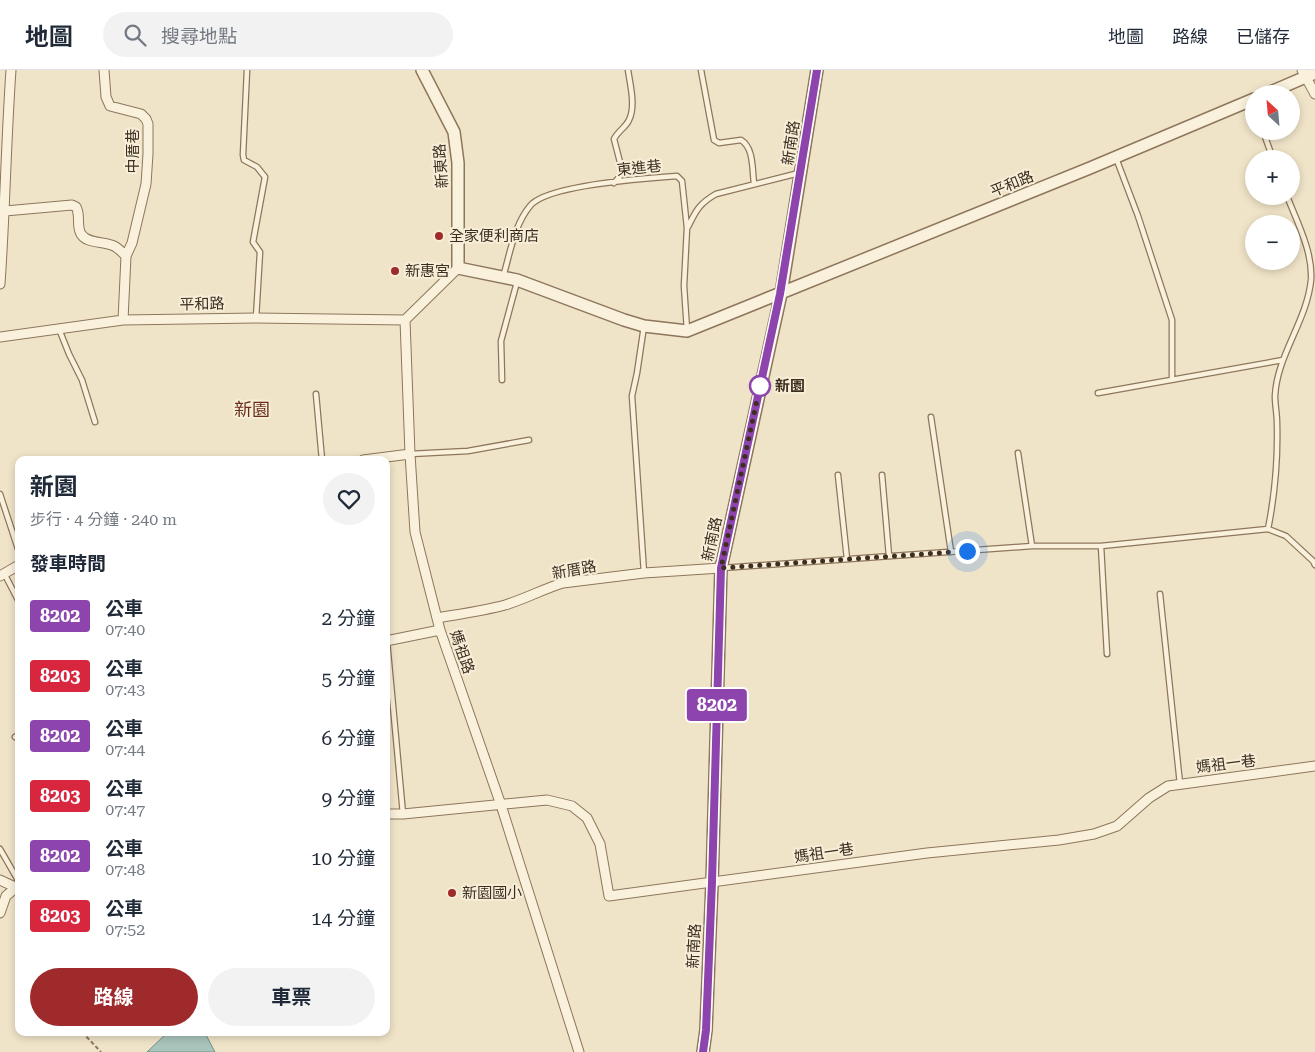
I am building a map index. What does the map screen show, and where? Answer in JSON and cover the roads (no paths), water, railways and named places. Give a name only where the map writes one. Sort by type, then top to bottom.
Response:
[{"type":"street","points":[[0,284],[11,70]]},
{"type":"street","name":"中厝巷","points":[[104,70],[106,97],[110,106],[141,114],[148,124],[146,184],[132,243],[126,256],[123,320]]},
{"type":"street","name":"新東路","points":[[422,70],[454,132],[458,163],[458,268]]},
{"type":"street","name":"新南路","points":[[703,1052],[706,1030],[712,882],[721,568],[780,294],[817,70]]},
{"type":"street","points":[[1284,85],[1308,73],[1315,94]]},
{"type":"street","name":"平和路","points":[[687,331],[1245,105]]},
{"type":"street","points":[[5,211],[72,205],[78,210],[79,231],[81,235],[87,239],[114,246],[126,256]]},
{"type":"street","points":[[405,320],[458,268],[517,280],[644,326],[687,331]]},
{"type":"street","name":"平和路","points":[[0,337],[123,320],[256,318],[405,320]]},
{"type":"street","name":"媽祖路","points":[[405,320],[415,532],[440,630],[501,805],[580,1052]]},
{"type":"street","points":[[390,456],[410,454]]},
{"type":"street","points":[[2,574],[15,567]]},
{"type":"street","name":"新厝路","points":[[437,618],[504,606],[563,583],[644,573],[721,568]]},
{"type":"street","points":[[390,640],[440,630]]},
{"type":"street","name":"媽祖一巷","points":[[390,814],[548,800],[572,806],[588,818],[600,844],[609,896],[927,853],[1059,840],[1094,834],[1117,826],[1149,798],[1168,786],[1315,766]]},
{"type":"street","points":[[0,880],[15,884]]},
{"type":"street","points":[[0,912],[3,895],[15,887]]},
{"type":"lane","points":[[247,70],[243,155],[244,160],[257,167],[265,177],[253,242],[260,252],[256,318]]},
{"type":"lane","points":[[614,183],[621,175],[622,170],[614,139],[616,134],[629,120],[632,105],[628,70]]},
{"type":"lane","points":[[701,70],[714,140],[719,143],[741,140],[747,144],[754,183]]},
{"type":"lane","points":[[1116,157],[1138,216],[1172,320],[1172,380]]},
{"type":"lane","points":[[688,228],[695,211],[704,201],[716,194],[754,183],[801,173]]},
{"type":"lane","name":"東進巷","points":[[502,278],[516,233],[525,213],[538,198],[572,188],[677,176],[682,182],[688,228],[684,286],[687,331]]},
{"type":"lane","points":[[1268,530],[1276,486],[1277,423],[1275,396],[1283,360],[1303,312],[1311,280],[1309,257],[1290,205]]},
{"type":"lane","points":[[502,380],[501,341],[517,280]]},
{"type":"lane","points":[[644,326],[632,396],[644,573]]},
{"type":"lane","points":[[59,329],[82,380],[95,422]]},
{"type":"lane","points":[[1098,393],[1283,360]]},
{"type":"lane","points":[[316,394],[322,456]]},
{"type":"lane","points":[[931,417],[951,552]]},
{"type":"lane","points":[[410,454],[468,451],[529,440]]},
{"type":"lane","points":[[1018,453],[1032,546]]},
{"type":"lane","points":[[838,475],[846,559]]},
{"type":"lane","points":[[882,475],[888,556]]},
{"type":"lane","points":[[0,494],[15,540]]},
{"type":"lane","points":[[721,568],[1032,546],[1101,546],[1268,530],[1286,536],[1315,565]]},
{"type":"lane","points":[[1101,546],[1107,654]]},
{"type":"lane","points":[[2,574],[15,595]]},
{"type":"lane","points":[[1160,594],[1180,784]]},
{"type":"lane","points":[[390,682],[403,814]]},
{"type":"lane","points":[[0,850],[15,879]]},
{"type":"water","points":[[164,1036],[207,1036],[215,1052],[147,1052]]},
{"type":"place","name":"全家便利商店","points":[[439,236]]},
{"type":"place","name":"新惠宮","points":[[395,271]]},
{"type":"place","name":"新園","points":[[760,386]]},
{"type":"place","name":"新園國小","points":[[452,893]]},
{"type":"district","name":"新園","points":[[252,409]]}]
